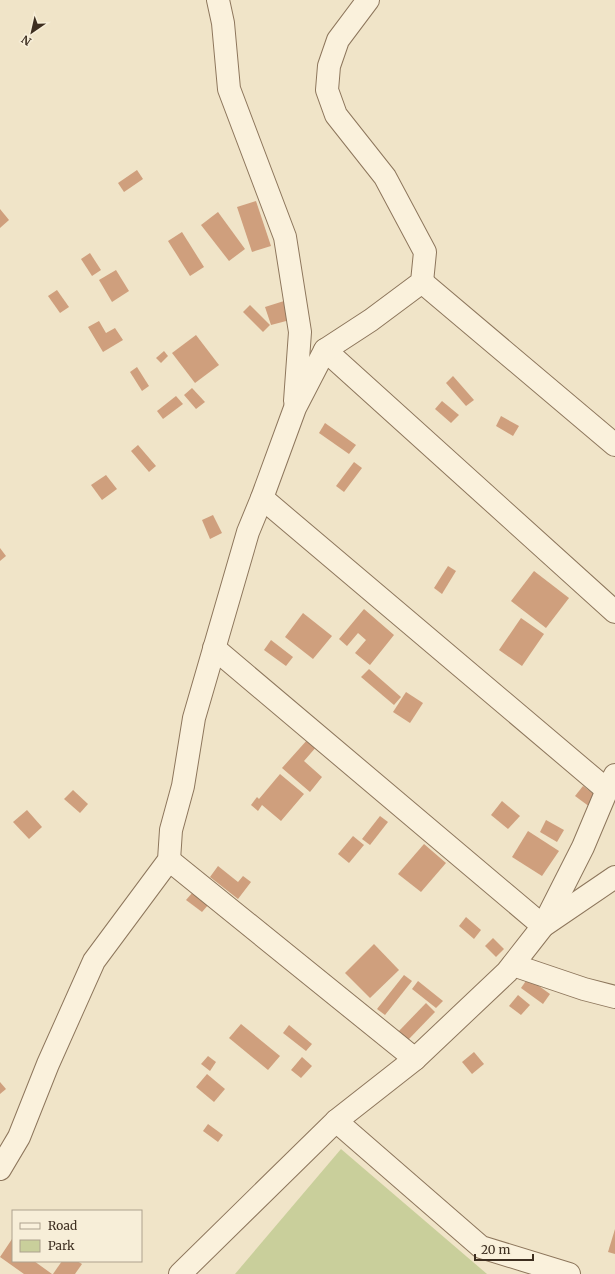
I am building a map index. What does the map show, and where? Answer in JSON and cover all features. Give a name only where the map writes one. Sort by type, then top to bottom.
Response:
[{"type":"street","points":[[218,0],[223,23],[229,89],[285,237],[300,332],[295,408]]},
{"type":"street","points":[[0,1169],[19,1137],[48,1064],[94,961],[169,860],[171,830],[183,786],[194,718],[248,532],[295,408],[325,350],[371,320],[422,282],[425,252],[385,177],[336,115],[327,90],[329,66],[338,40],[368,0]]},
{"type":"street","points":[[422,282],[615,444]]},
{"type":"street","points":[[325,350],[615,612]]},
{"type":"street","points":[[180,1274],[336,1121],[415,1059],[507,972],[543,926],[584,847],[611,782],[262,498]]},
{"type":"street","points":[[214,648],[543,926]]},
{"type":"street","points":[[169,860],[415,1059]]},
{"type":"street","points":[[543,926],[615,877]]},
{"type":"street","points":[[513,965],[584,989],[615,997]]},
{"type":"street","points":[[336,1121],[482,1248],[569,1274]]},
{"type":"green space","points":[[341,1149],[487,1274],[235,1274]]},
{"type":"building","points":[[137,170],[143,179],[124,192],[118,183]]},
{"type":"building","points":[[256,201],[271,246],[252,252],[237,207]]},
{"type":"building","points":[[0,209],[9,220],[0,228]]},
{"type":"building","points":[[218,212],[245,249],[229,261],[201,225]]},
{"type":"building","points":[[182,232],[204,267],[190,276],[168,241]]},
{"type":"building","points":[[90,253],[101,270],[92,276],[81,259]]},
{"type":"building","points":[[116,270],[129,291],[112,302],[99,280]]},
{"type":"building","points":[[57,290],[69,307],[60,313],[48,296]]},
{"type":"building","points":[[284,301],[290,320],[271,325],[265,307]]},
{"type":"building","points":[[250,305],[270,325],[263,332],[243,312]]},
{"type":"building","points":[[99,321],[106,333],[115,328],[123,340],[103,352],[88,327]]},
{"type":"building","points":[[196,335],[219,365],[195,383],[172,353]]},
{"type":"building","points":[[164,351],[168,356],[161,363],[156,358]]},
{"type":"building","points":[[137,367],[149,386],[142,391],[130,372]]},
{"type":"building","points":[[453,376],[474,400],[466,406],[446,383]]},
{"type":"building","points":[[192,388],[205,402],[196,409],[184,395]]},
{"type":"building","points":[[176,396],[183,404],[163,419],[157,411]]},
{"type":"building","points":[[442,401],[459,415],[451,423],[435,409]]},
{"type":"building","points":[[501,416],[519,426],[513,436],[496,426]]},
{"type":"building","points":[[325,423],[356,445],[349,454],[319,433]]},
{"type":"building","points":[[138,445],[156,466],[149,472],[131,451]]},
{"type":"building","points":[[354,462],[362,468],[344,492],[336,486]]},
{"type":"building","points":[[106,475],[117,489],[102,500],[91,485]]},
{"type":"building","points":[[213,515],[222,533],[210,539],[202,520]]},
{"type":"building","points":[[0,548],[6,556],[0,561]]},
{"type":"building","points":[[448,566],[456,571],[442,594],[434,588]]},
{"type":"building","points":[[534,571],[569,598],[546,628],[511,601]]},
{"type":"building","points":[[364,609],[394,635],[370,665],[355,653],[366,640],[358,633],[347,646],[339,639]]},
{"type":"building","points":[[303,613],[332,636],[313,659],[285,637]]},
{"type":"building","points":[[521,618],[544,634],[522,666],[499,650]]},
{"type":"building","points":[[271,640],[293,657],[286,666],[264,650]]},
{"type":"building","points":[[369,669],[401,697],[394,705],[361,677]]},
{"type":"building","points":[[406,692],[423,703],[410,723],[393,712]]},
{"type":"building","points":[[308,739],[317,746],[304,761],[322,777],[310,792],[282,768]]},
{"type":"building","points":[[280,774],[304,794],[281,821],[262,805],[258,811],[251,805],[257,797],[259,799]]},
{"type":"building","points":[[583,786],[598,797],[590,807],[575,796]]},
{"type":"building","points":[[73,790],[88,804],[80,813],[64,799]]},
{"type":"building","points":[[502,801],[520,816],[508,829],[491,815]]},
{"type":"building","points":[[27,810],[42,827],[29,839],[13,822]]},
{"type":"building","points":[[380,816],[388,822],[370,845],[362,839]]},
{"type":"building","points":[[546,820],[564,830],[557,842],[540,832]]},
{"type":"building","points":[[528,831],[559,851],[542,876],[512,857]]},
{"type":"building","points":[[353,836],[364,845],[349,863],[338,854]]},
{"type":"building","points":[[424,844],[446,863],[421,892],[398,874]]},
{"type":"building","points":[[218,866],[238,882],[243,876],[251,882],[238,899],[210,877]]},
{"type":"building","points":[[193,892],[209,904],[202,912],[186,900]]},
{"type":"building","points":[[466,917],[481,930],[474,939],[459,926]]},
{"type":"building","points":[[493,938],[504,949],[496,957],[485,946]]},
{"type":"building","points":[[374,944],[399,970],[370,998],[345,973]]},
{"type":"building","points":[[404,975],[412,981],[385,1015],[377,1009]]},
{"type":"building","points":[[528,978],[550,994],[543,1004],[521,988]]},
{"type":"building","points":[[418,981],[443,1001],[436,1008],[412,989]]},
{"type":"building","points":[[518,995],[530,1005],[521,1015],[509,1006]]},
{"type":"building","points":[[426,1003],[435,1012],[407,1041],[398,1032]]},
{"type":"building","points":[[241,1024],[280,1056],[268,1070],[229,1038]]},
{"type":"building","points":[[289,1025],[312,1044],[306,1051],[283,1033]]},
{"type":"building","points":[[474,1052],[484,1064],[472,1074],[462,1062]]},
{"type":"building","points":[[208,1056],[216,1062],[210,1071],[201,1064]]},
{"type":"building","points":[[302,1057],[312,1066],[301,1078],[291,1070]]},
{"type":"building","points":[[207,1074],[225,1089],[214,1102],[196,1087]]},
{"type":"building","points":[[0,1082],[6,1089],[0,1094]]},
{"type":"building","points":[[208,1124],[223,1135],[218,1142],[203,1131]]},
{"type":"building","points":[[615,1229],[615,1254],[608,1252]]},
{"type":"building","points":[[12,1239],[12,1262],[35,1262],[52,1274],[24,1274],[0,1257]]},
{"type":"building","points":[[61,1262],[79,1262],[82,1264],[75,1274],[53,1274]]}]
